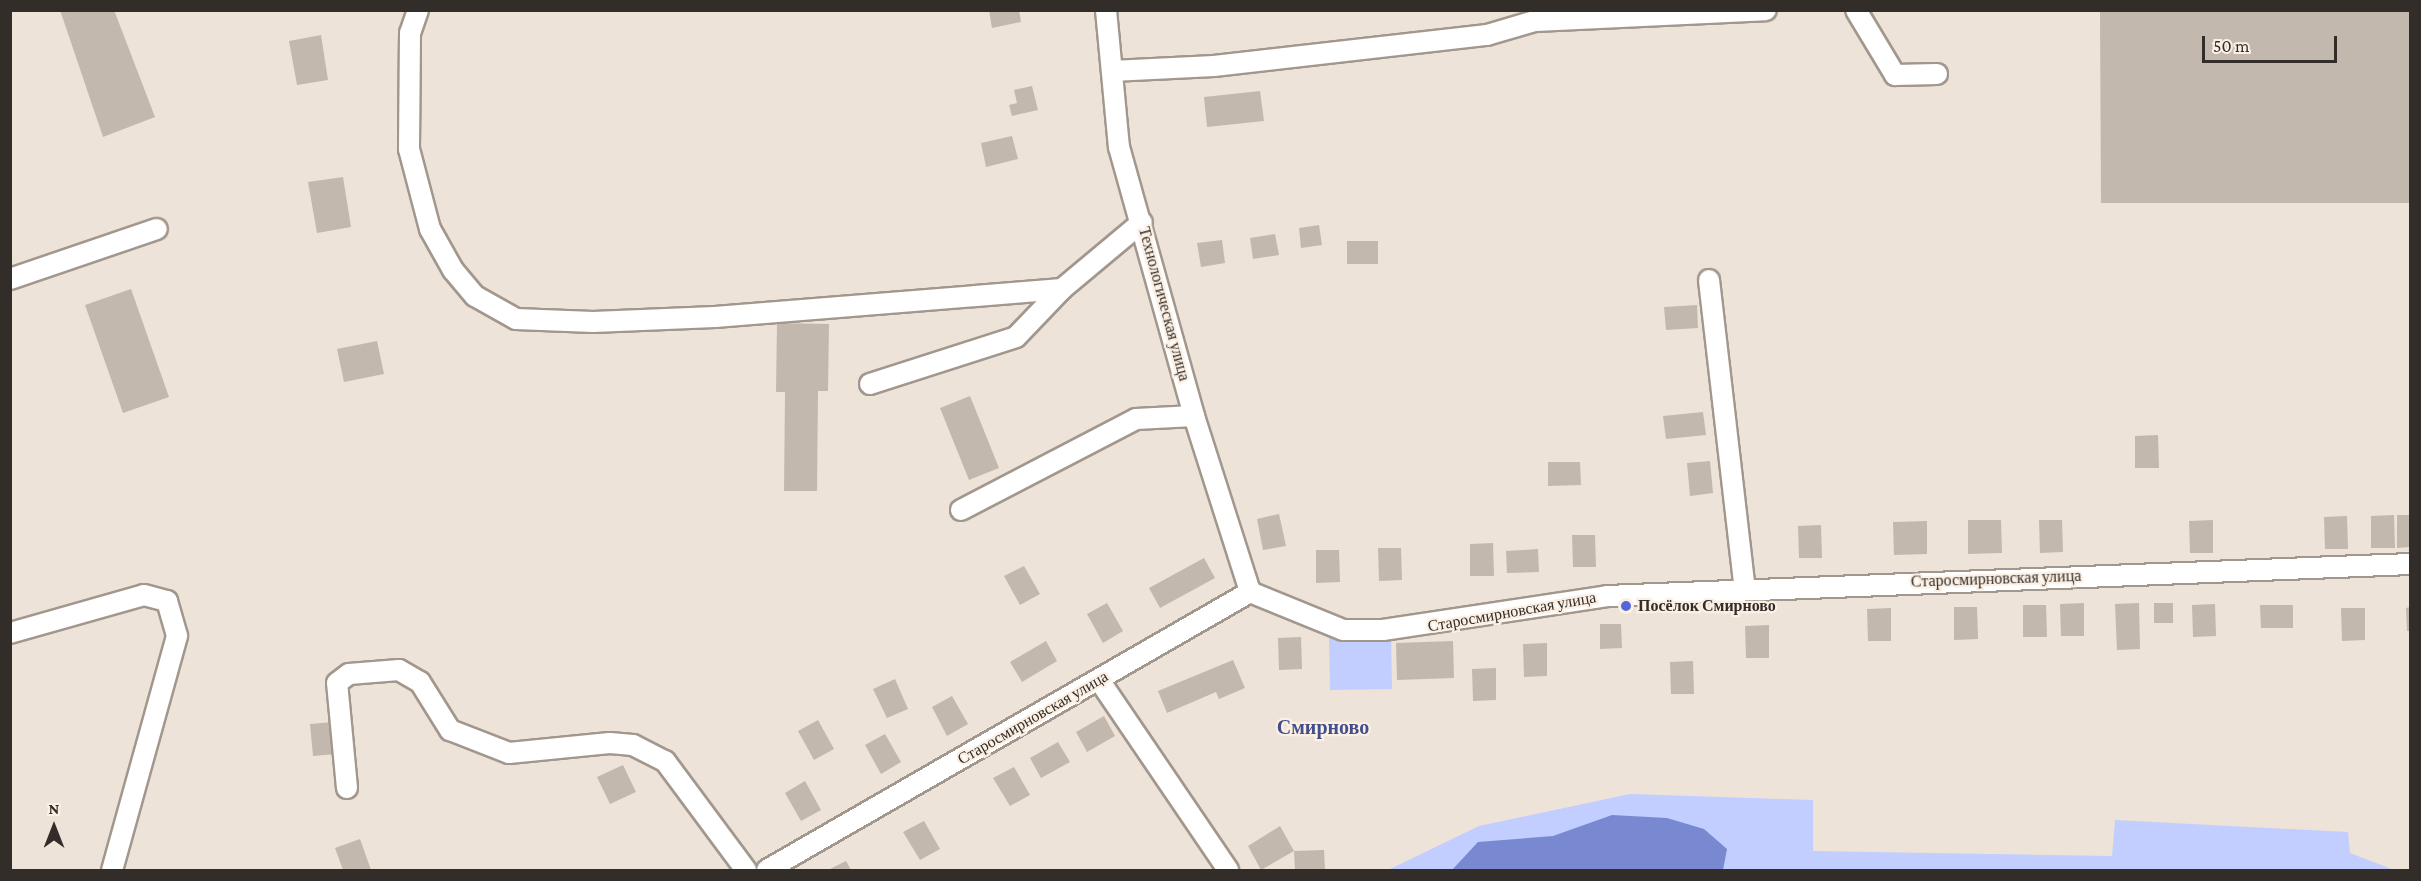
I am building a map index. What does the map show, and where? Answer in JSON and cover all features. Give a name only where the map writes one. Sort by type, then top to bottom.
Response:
[{"type":"street","points":[[418,10],[410,33],[409,149],[430,229],[453,270],[475,296],[516,319],[593,322],[716,317],[1062,289]]},
{"type":"street","name":"Технологическая улица","points":[[1106,10],[1119,147],[1142,222],[1194,416],[1250,592]]},
{"type":"street","points":[[1112,71],[1214,66],[1487,35],[1535,21],[1766,10]]},
{"type":"street","points":[[1856,10],[1895,75],[1937,74]]},
{"type":"street","points":[[870,384],[1016,337],[1062,289],[1142,222]]},
{"type":"street","points":[[10,279],[157,230]]},
{"type":"street","points":[[1709,280],[1745,589]]},
{"type":"street","points":[[961,510],[1136,419],[1194,416]]},
{"type":"street","name":"Старосмирновская улица","points":[[767,870],[1250,592],[1343,630],[1383,630],[1607,596],[2410,564]]},
{"type":"street","points":[[10,633],[144,595],[168,601],[177,636],[112,870]]},
{"type":"street","points":[[347,788],[337,683],[349,674],[399,670],[420,682],[450,730],[509,753],[610,743],[633,745],[665,761],[746,870]]},
{"type":"street","points":[[1099,680],[1228,870]]},
{"type":"shaded area","points":[[1391,635],[1392,689],[1330,690],[1329,637]]},
{"type":"shaded area","points":[[1630,794],[1813,800],[1813,851],[2112,856],[2115,820],[2348,832],[2350,853],[2394,870],[1388,870],[1479,826]]},
{"type":"shaded area","points":[[1612,815],[1667,818],[1704,829],[1727,849],[1723,870],[1452,870],[1478,842],[1553,836]]},
{"type":"building","points":[[60,10],[114,10],[155,117],[103,137]]},
{"type":"building","points":[[989,10],[1019,10],[1021,22],[992,28]]},
{"type":"building","points":[[2100,10],[2410,10],[2410,203],[2101,203]]},
{"type":"building","points":[[321,35],[328,80],[297,85],[289,41]]},
{"type":"building","points":[[1032,86],[1038,110],[1012,116],[1009,105],[1017,103],[1014,90]]},
{"type":"building","points":[[1260,91],[1264,121],[1207,127],[1204,97]]},
{"type":"building","points":[[1012,136],[1018,159],[986,167],[981,143]]},
{"type":"building","points":[[343,177],[351,227],[317,233],[308,182]]},
{"type":"building","points":[[1319,225],[1322,245],[1301,248],[1299,228]]},
{"type":"building","points":[[1275,234],[1279,255],[1253,259],[1250,238]]},
{"type":"building","points":[[1222,240],[1225,263],[1201,267],[1197,243]]},
{"type":"building","points":[[1347,241],[1378,241],[1378,264],[1347,264]]},
{"type":"building","points":[[131,289],[169,397],[123,413],[85,305]]},
{"type":"building","points":[[1697,305],[1698,328],[1666,330],[1664,307]]},
{"type":"building","points":[[777,323],[829,324],[828,391],[818,391],[817,491],[784,491],[785,392],[776,392]]},
{"type":"building","points":[[377,341],[384,374],[344,382],[337,349]]},
{"type":"building","points":[[970,396],[999,468],[969,480],[940,408]]},
{"type":"building","points":[[1703,412],[1706,435],[1666,439],[1663,416]]},
{"type":"building","points":[[2158,435],[2159,468],[2135,468],[2135,436]]},
{"type":"building","points":[[1710,461],[1713,493],[1690,496],[1687,463]]},
{"type":"building","points":[[1548,462],[1580,462],[1581,485],[1548,486]]},
{"type":"building","points":[[1279,514],[1286,546],[1263,550],[1257,519]]},
{"type":"building","points":[[2394,515],[2395,548],[2371,548],[2371,516]]},
{"type":"building","points":[[2397,515],[2410,515],[2410,547],[2397,548]]},
{"type":"building","points":[[2347,516],[2348,549],[2325,549],[2324,517]]},
{"type":"building","points":[[1968,520],[2001,520],[2002,553],[1968,554]]},
{"type":"building","points":[[2039,520],[2062,520],[2063,552],[2040,553]]},
{"type":"building","points":[[2213,520],[2213,553],[2190,553],[2189,521]]},
{"type":"building","points":[[1927,521],[1927,554],[1894,555],[1893,522]]},
{"type":"building","points":[[1821,525],[1822,558],[1799,558],[1798,526]]},
{"type":"building","points":[[1572,535],[1595,535],[1596,567],[1573,567]]},
{"type":"building","points":[[1493,543],[1494,576],[1470,576],[1470,544]]},
{"type":"building","points":[[1378,548],[1401,548],[1402,580],[1379,581]]},
{"type":"building","points":[[1538,549],[1539,572],[1507,573],[1506,551]]},
{"type":"building","points":[[1316,550],[1339,550],[1340,582],[1316,583]]},
{"type":"building","points":[[1204,558],[1215,578],[1160,608],[1149,588]]},
{"type":"building","points":[[1024,566],[1040,594],[1020,605],[1004,576]]},
{"type":"building","points":[[1107,603],[1123,631],[1103,643],[1087,614]]},
{"type":"building","points":[[2084,603],[2084,636],[2061,636],[2060,604]]},
{"type":"building","points":[[2139,603],[2140,649],[2117,650],[2115,604]]},
{"type":"building","points":[[2154,603],[2173,603],[2173,623],[2154,623]]},
{"type":"building","points":[[2215,604],[2216,636],[2193,637],[2192,605]]},
{"type":"building","points":[[2023,605],[2046,605],[2047,637],[2023,637]]},
{"type":"building","points":[[2260,605],[2293,605],[2293,628],[2261,628]]},
{"type":"building","points":[[1954,607],[1977,607],[1978,639],[1954,640]]},
{"type":"building","points":[[2410,607],[2410,631],[2407,631],[2406,608]]},
{"type":"building","points":[[1891,608],[1891,641],[1868,641],[1867,609]]},
{"type":"building","points":[[2341,608],[2365,608],[2365,640],[2342,641]]},
{"type":"building","points":[[1600,624],[1621,624],[1622,648],[1600,649]]},
{"type":"building","points":[[1769,625],[1769,658],[1746,658],[1745,626]]},
{"type":"building","points":[[1301,637],[1302,669],[1279,670],[1278,638]]},
{"type":"building","points":[[1046,641],[1057,661],[1022,682],[1010,662]]},
{"type":"building","points":[[1453,641],[1454,678],[1397,680],[1396,643]]},
{"type":"building","points":[[1547,643],[1547,676],[1524,677],[1523,644]]},
{"type":"building","points":[[1233,660],[1245,688],[1219,699],[1216,692],[1167,713],[1158,691]]},
{"type":"building","points":[[1693,661],[1694,694],[1671,694],[1670,662]]},
{"type":"building","points":[[1496,668],[1496,700],[1473,701],[1472,669]]},
{"type":"building","points":[[895,679],[908,709],[887,718],[873,689]]},
{"type":"building","points":[[952,696],[968,724],[947,736],[932,707]]},
{"type":"building","points":[[1104,716],[1115,736],[1087,752],[1076,732]]},
{"type":"building","points":[[818,720],[834,749],[814,760],[798,731]]},
{"type":"building","points":[[334,722],[336,754],[313,756],[310,724]]},
{"type":"building","points":[[885,734],[901,762],[881,774],[865,745]]},
{"type":"building","points":[[1058,742],[1070,762],[1041,778],[1030,758]]},
{"type":"building","points":[[623,765],[636,792],[610,804],[597,777]]},
{"type":"building","points":[[1014,767],[1030,795],[1010,806],[993,778]]},
{"type":"building","points":[[805,781],[821,810],[801,821],[785,793]]},
{"type":"building","points":[[924,821],[940,849],[920,860],[903,832]]},
{"type":"building","points":[[1280,826],[1294,851],[1261,870],[1248,846]]},
{"type":"building","points":[[360,839],[371,870],[343,870],[335,848]]},
{"type":"building","points":[[1324,850],[1325,870],[1295,870],[1294,851]]},
{"type":"building","points":[[846,861],[851,870],[828,870]]},
{"type":"place","name":"Посёлок Смирново","points":[[1626,606]]},
{"type":"district","name":"Смирново","points":[[1323,727]]}]
